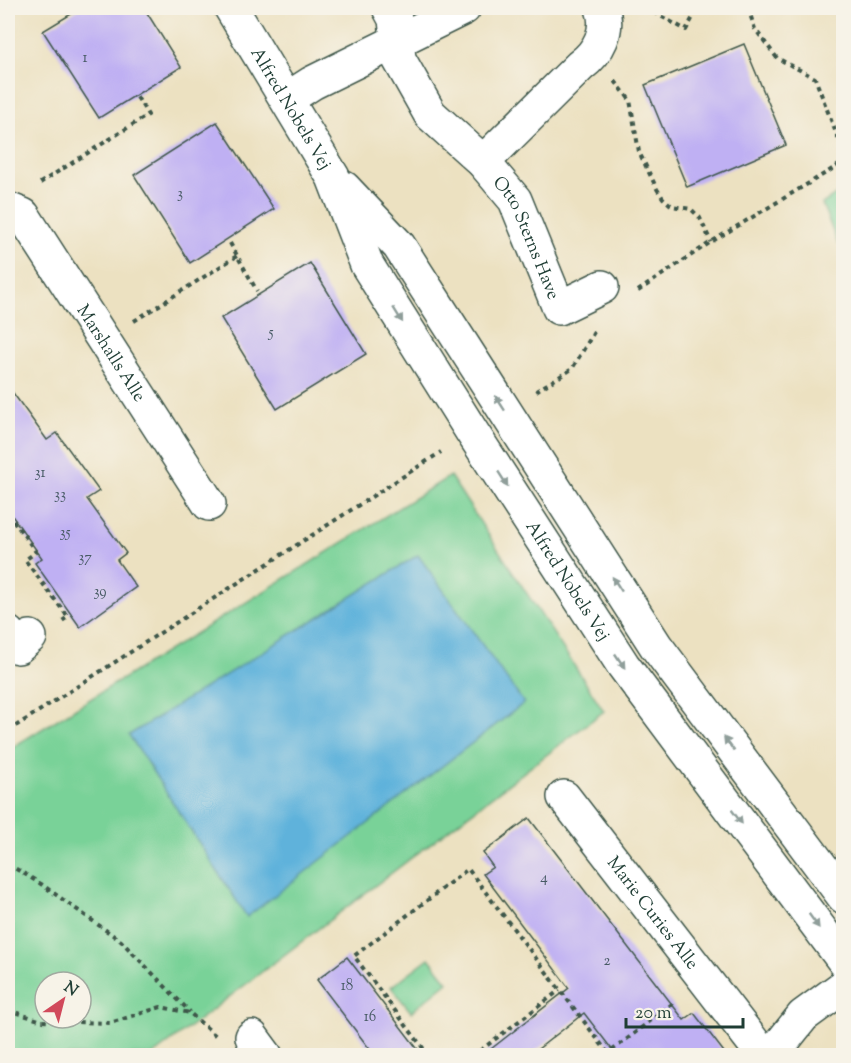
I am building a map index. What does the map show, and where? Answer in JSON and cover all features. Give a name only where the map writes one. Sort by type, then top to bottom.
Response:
[{"type":"street","name":"Alfred Nobels Vej","points":[[231,8],[333,177],[367,265],[472,432],[623,665],[843,961]]},
{"type":"street","name":"Otto Sterns Have","points":[[389,8],[398,39],[399,59],[430,114],[483,162],[515,200],[559,308],[602,287]]},
{"type":"street","points":[[287,99],[312,83],[464,8]]},
{"type":"street","name":"Otto Sterns Have","points":[[483,162],[590,58],[601,40],[607,20],[602,8]]},
{"type":"street","name":"Alfred Nobels Vej","points":[[333,177],[399,246],[656,645],[843,897]]},
{"type":"street","name":"Marshalls Alle","points":[[8,209],[22,215],[208,504]]},
{"type":"street","name":"Marie Curies Alle","points":[[564,797],[765,1056]]},
{"type":"street","points":[[771,1056],[803,1016],[843,986]]},
{"type":"path","points":[[646,8],[686,30],[698,8]]},
{"type":"path","points":[[748,8],[755,30],[777,58],[815,78],[843,154]]},
{"type":"path","points":[[590,58],[619,85],[630,100],[639,152],[657,189],[672,206],[691,209],[700,218],[711,243]]},
{"type":"path","points":[[38,185],[148,115],[138,97]]},
{"type":"path","points":[[635,293],[711,243],[843,162]]},
{"type":"path","points":[[230,243],[257,291]]},
{"type":"path","points":[[103,340],[237,256]]},
{"type":"path","points":[[505,410],[572,369],[595,330]]},
{"type":"path","points":[[8,731],[472,432]]},
{"type":"path","points":[[8,513],[36,552],[25,560],[68,616],[60,624]]},
{"type":"path","points":[[8,864],[41,884],[121,941],[190,1013],[216,1036]]},
{"type":"path","points":[[429,1056],[354,956],[468,869],[607,1054],[705,979]]},
{"type":"path","points":[[474,1056],[560,990]]},
{"type":"path","points":[[8,1010],[42,1021],[110,1023],[161,1007],[190,1013]]},
{"type":"green space","points":[[843,190],[843,241],[838,244],[822,204]]},
{"type":"green space","points":[[450,476],[604,711],[153,1055],[8,1056],[8,750]]},
{"type":"green space","points":[[429,958],[448,982],[411,1012],[391,987]]},
{"type":"water","points":[[418,555],[524,703],[247,917],[129,735]]},
{"type":"building","points":[[81,8],[144,8],[181,67],[99,118],[43,31]]},
{"type":"building","points":[[744,44],[786,145],[687,187],[645,85]]},
{"type":"building","points":[[217,122],[274,209],[190,263],[134,175]]},
{"type":"building","points":[[310,263],[366,354],[277,409],[221,318]]},
{"type":"building","points":[[8,386],[47,440],[57,433],[99,491],[87,499],[126,553],[117,560],[136,587],[80,627],[35,563],[42,558],[8,510]]},
{"type":"building","points":[[529,818],[684,1020],[694,1013],[727,1056],[617,1056],[584,1013],[529,1056],[482,1056],[569,988],[483,874],[493,867],[483,853]]},
{"type":"building","points":[[347,957],[423,1056],[375,1056],[317,980]]}]
